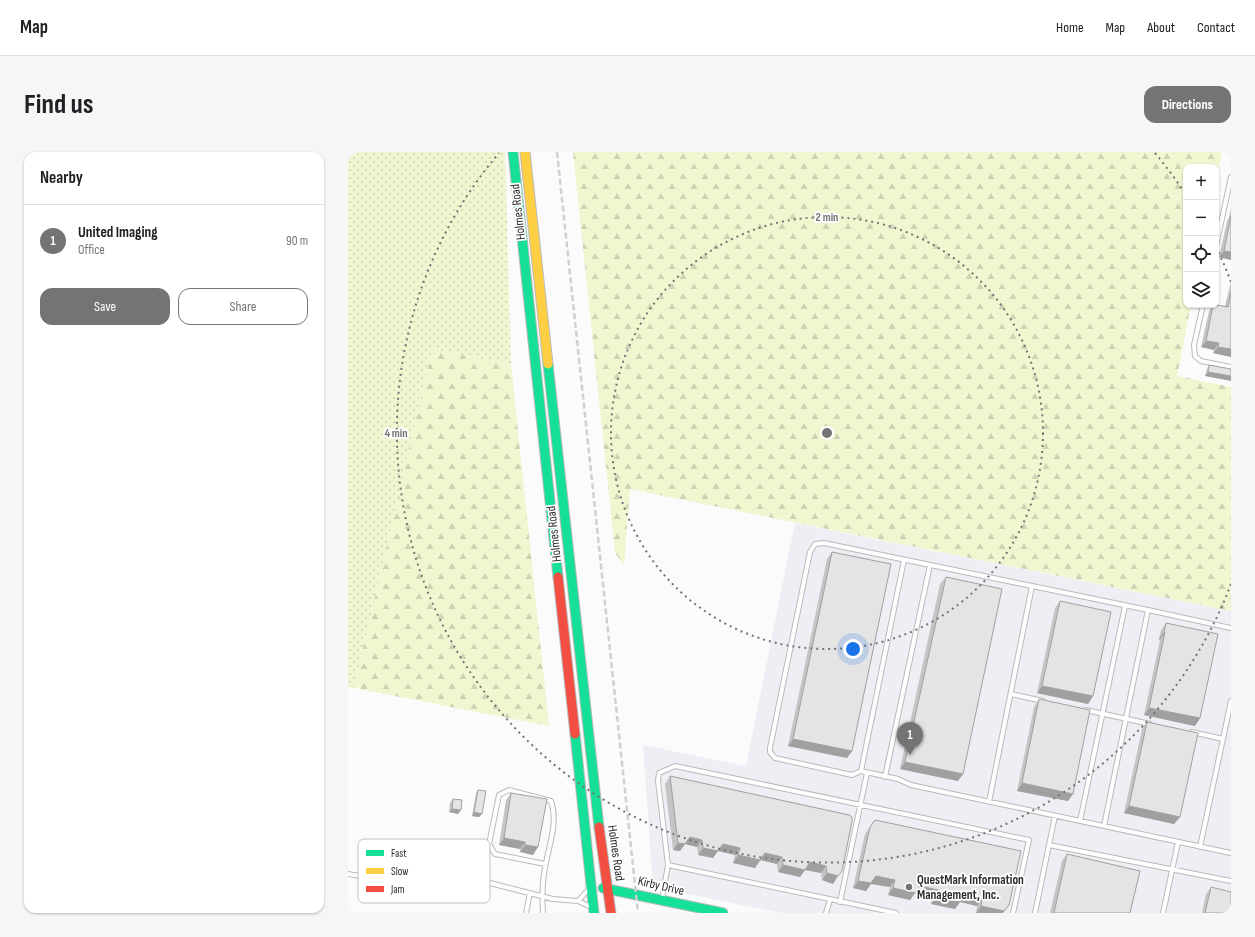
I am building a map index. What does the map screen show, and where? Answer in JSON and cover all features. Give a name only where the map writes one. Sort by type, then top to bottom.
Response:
[{"type":"main road","name":"Holmes Road","points":[[513,152],[544,454],[594,911]]},
{"type":"main road","name":"Holmes Road","points":[[525,152],[601,842],[608,888],[614,913]]},
{"type":"main road","name":"Kirby Drive","points":[[592,886],[608,888],[662,901],[723,913]]},
{"type":"main road","points":[[594,911],[614,913]]},
{"type":"lane","points":[[1218,236],[1231,177]]},
{"type":"lane","points":[[1202,308],[1194,345],[1195,356],[1201,361],[1231,367]]},
{"type":"lane","points":[[1231,628],[824,543],[815,544],[810,552],[770,752],[776,758],[852,775],[861,771],[898,779],[911,785],[1231,853]]},
{"type":"lane","points":[[861,771],[904,560]]},
{"type":"lane","points":[[885,777],[930,565]]},
{"type":"lane","points":[[988,802],[1032,586]]},
{"type":"lane","points":[[1080,821],[1125,606]]},
{"type":"lane","points":[[1104,826],[1148,610]]},
{"type":"lane","points":[[1011,694],[1049,702]]},
{"type":"lane","points":[[1200,847],[1231,701]]},
{"type":"lane","points":[[1079,708],[1156,725]]},
{"type":"lane","points":[[1186,731],[1223,739]]},
{"type":"lane","points":[[662,901],[668,865],[658,781],[660,773],[675,766],[860,806],[1029,840],[1013,913]]},
{"type":"lane","points":[[840,902],[867,773]]},
{"type":"lane","points":[[490,839],[499,795],[509,790],[552,801],[555,812],[545,864],[542,897],[543,913]]},
{"type":"lane","points":[[1034,913],[1055,816]]},
{"type":"lane","points":[[1163,913],[1178,842]]},
{"type":"lane","points":[[1049,845],[1231,881]]},
{"type":"lane","points":[[490,846],[495,854],[545,864]]},
{"type":"lane","points":[[668,865],[896,913]]},
{"type":"lane","points":[[348,874],[358,876]]},
{"type":"lane","points":[[490,883],[542,897],[578,900],[594,911]]},
{"type":"lane","points":[[578,900],[592,886]]},
{"type":"lane","points":[[526,913],[530,893]]},
{"type":"lane","points":[[826,913],[830,900]]},
{"type":"shaded area","points":[[795,523],[1231,611],[1231,913],[781,913],[653,887],[643,745],[746,766]]},
{"type":"green space","points":[[348,152],[505,152],[511,364],[432,349],[354,688],[348,687]]},
{"type":"green space","points":[[573,152],[1222,152],[1219,166],[1219,164],[1183,164],[1183,308],[1190,308],[1177,376],[1231,387],[1231,611],[630,489],[624,565],[615,553]]},
{"type":"green space","points":[[432,349],[511,364],[549,726],[354,688]]},
{"type":"building","points":[[1231,216],[1231,252],[1224,251]]},
{"type":"building","points":[[1231,293],[1231,349],[1218,347],[1219,343],[1206,341],[1212,308],[1219,308],[1219,306],[1228,307]]},
{"type":"building","points":[[1209,365],[1231,369],[1231,376],[1208,372]]},
{"type":"building","points":[[832,552],[891,564],[852,751],[793,739]]},
{"type":"building","points":[[946,577],[1002,589],[963,774],[905,762]]},
{"type":"building","points":[[1060,601],[1111,612],[1093,696],[1042,686]]},
{"type":"building","points":[[1166,623],[1218,634],[1200,718],[1149,708]]},
{"type":"building","points":[[1039,699],[1090,710],[1073,794],[1022,783]]},
{"type":"building","points":[[1147,722],[1198,733],[1180,817],[1129,806]]},
{"type":"building","points":[[670,776],[849,815],[852,817],[852,821],[842,871],[838,876],[827,873],[826,866],[810,862],[805,870],[783,865],[782,857],[765,853],[760,860],[738,855],[740,848],[723,844],[718,851],[703,848],[702,840],[690,837],[685,844],[678,843]]},
{"type":"building","points":[[478,790],[486,791],[482,814],[474,812]]},
{"type":"building","points":[[511,793],[547,799],[538,847],[525,845],[525,842],[504,838]]},
{"type":"building","points":[[453,799],[462,800],[461,810],[452,809]]},
{"type":"building","points":[[875,820],[1021,851],[1009,905],[1004,911],[981,906],[982,898],[965,895],[960,902],[936,897],[938,890],[920,886],[915,893],[893,888],[895,880],[876,876],[871,883],[858,881],[870,827]]},
{"type":"building","points":[[1067,854],[1140,871],[1130,913],[1054,913]]},
{"type":"building","points":[[1211,887],[1231,892],[1231,913],[1205,913]]},
{"type":"railway","points":[[557,152],[638,913]]},
{"type":"traffic: fast","points":[[513,152],[558,577]]},
{"type":"traffic: fast","points":[[548,364],[599,827]]},
{"type":"traffic: fast","points":[[575,734],[594,913]]},
{"type":"traffic: fast","points":[[603,888],[723,913]]},
{"type":"traffic: slow","points":[[525,152],[548,364]]},
{"type":"traffic: jam","points":[[558,577],[575,734]]},
{"type":"traffic: jam","points":[[599,827],[611,913]]},
{"type":"place","name":"United Imaging","points":[[910,755]]},
{"type":"place","name":"QuestMark Information Management, Inc.","points":[[909,887]]}]
